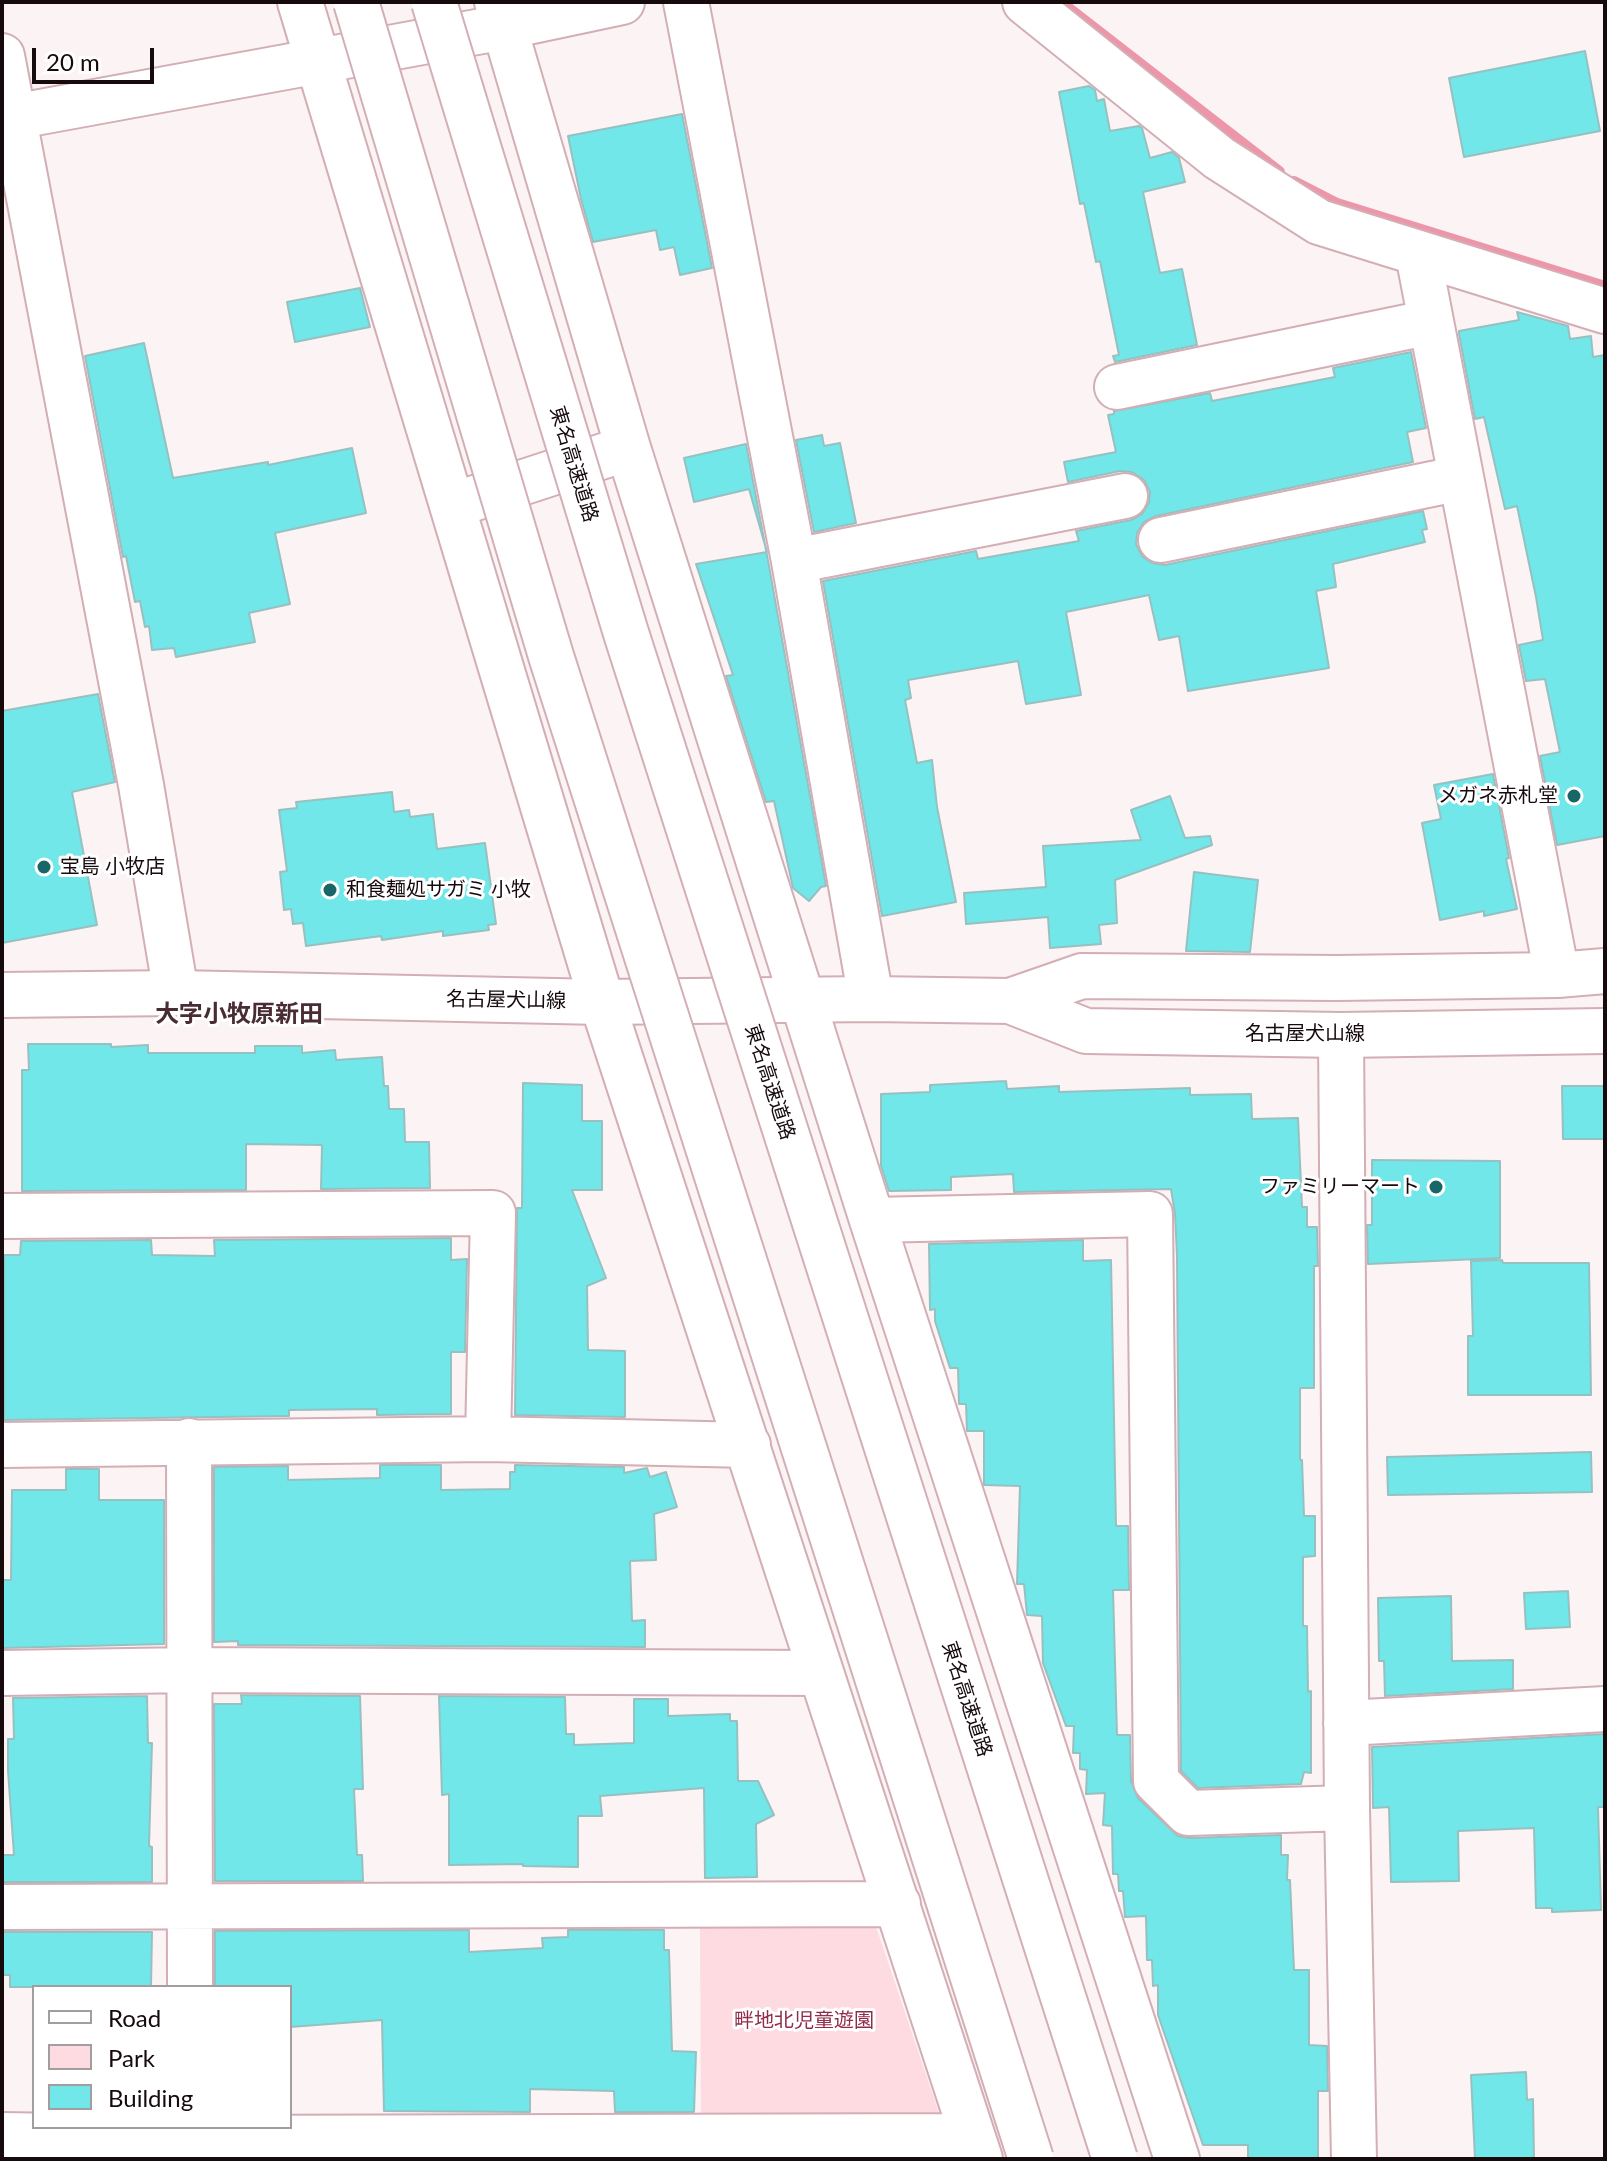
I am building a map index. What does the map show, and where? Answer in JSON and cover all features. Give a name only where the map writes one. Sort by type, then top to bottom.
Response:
[{"type":"main road","points":[[2,2135],[190,2141],[976,2148],[602,1002],[300,2]]},
{"type":"main road","points":[[356,2],[551,656],[1031,2159]]},
{"type":"main road","name":"東名高速道路","points":[[434,2],[626,633],[1115,2159]]},
{"type":"main road","points":[[8,118],[317,60],[500,14],[622,2]]},
{"type":"main road","points":[[686,2],[794,561],[871,999]]},
{"type":"main road","points":[[1025,2],[1231,166],[1319,222],[1605,311]]},
{"type":"main road","points":[[500,14],[628,448],[872,1220],[1177,2159]]},
{"type":"main road","points":[[2,56],[8,118],[136,755],[176,993]]},
{"type":"main road","points":[[1418,254],[1557,975]]},
{"type":"main road","points":[[1117,387],[1431,322]]},
{"type":"main road","points":[[452,505],[628,448]]},
{"type":"main road","points":[[1161,540],[1461,478]]},
{"type":"main road","points":[[794,561],[1125,496]]},
{"type":"main road","name":"名古屋犬山線","points":[[2,995],[176,993],[602,1002],[1010,1001],[1082,976],[1337,978],[1557,975],[1605,971]]},
{"type":"main road","name":"名古屋犬山線","points":[[1010,1001],[1086,1031],[1341,1035],[1605,1031]]},
{"type":"main road","points":[[1341,1035],[1346,1723],[1354,2159]]},
{"type":"main road","points":[[2,1216],[493,1213],[488,1439]]},
{"type":"main road","points":[[872,1220],[1150,1214],[1156,1781],[1188,1813],[1347,1808]]},
{"type":"main road","points":[[2,1445],[488,1439],[748,1445]]},
{"type":"main road","points":[[189,1441],[190,1985]]},
{"type":"main road","points":[[2,1673],[191,1670],[819,1673]]},
{"type":"main road","points":[[1346,1723],[1605,1709]]},
{"type":"main road","points":[[2,1907],[898,1904]]},
{"type":"green space","name":"畔地北児童遊園","points":[[874,1921],[941,2119],[701,2121],[700,1923]]},
{"type":"building","points":[[1585,51],[1600,131],[1464,157],[1449,78]]},
{"type":"building","points":[[1089,86],[1095,90],[1097,101],[1104,99],[1110,131],[1139,126],[1150,158],[1172,152],[1179,158],[1185,182],[1143,192],[1160,273],[1182,269],[1197,345],[1115,362],[1113,356],[1119,355],[1100,261],[1096,262],[1084,203],[1080,204],[1059,92]]},
{"type":"building","points":[[682,114],[712,268],[680,275],[674,247],[660,250],[656,230],[593,242],[568,136]]},
{"type":"building","points":[[360,288],[370,327],[295,342],[287,302]]},
{"type":"building","points":[[1517,312],[1568,326],[1570,339],[1591,336],[1593,357],[1605,355],[1605,836],[1557,845],[1540,756],[1560,752],[1545,679],[1526,681],[1519,645],[1543,640],[1536,597],[1517,506],[1505,509],[1484,417],[1475,419],[1459,334],[1459,331],[1519,320]]},
{"type":"building","points":[[144,343],[173,478],[268,462],[268,465],[352,448],[366,513],[275,533],[290,604],[249,613],[255,642],[176,657],[174,648],[152,650],[149,626],[145,627],[140,601],[135,602],[126,556],[123,557],[85,356]]},
{"type":"building","points":[[1411,352],[1426,428],[1407,432],[1413,462],[1156,516],[1144,522],[1137,533],[1136,544],[1142,556],[1152,563],[1165,565],[1423,511],[1427,529],[1422,530],[1425,542],[1333,564],[1336,587],[1316,591],[1329,668],[1188,691],[1179,636],[1159,640],[1149,595],[1066,612],[1081,695],[1026,704],[1018,661],[908,680],[911,698],[905,700],[917,763],[932,760],[937,807],[956,902],[882,916],[823,581],[976,551],[978,559],[1079,541],[1076,531],[1131,520],[1142,514],[1149,503],[1150,492],[1144,480],[1132,472],[1120,471],[1068,482],[1064,462],[1116,452],[1108,415],[1114,414],[1114,411],[1210,393],[1212,401],[1335,377],[1333,368]]},
{"type":"building","points":[[822,435],[824,446],[840,443],[856,523],[814,532],[796,440]]},
{"type":"building","points":[[746,444],[765,545],[749,489],[694,502],[684,458]]},
{"type":"building","points":[[766,552],[826,886],[821,887],[809,901],[793,888],[774,801],[766,802],[726,676],[733,675],[696,564]]},
{"type":"building","points":[[98,694],[115,782],[72,792],[97,925],[2,943],[2,711]]},
{"type":"building","points":[[1493,774],[1517,909],[1484,916],[1484,911],[1440,920],[1422,823],[1441,819],[1434,785]]},
{"type":"building","points":[[392,792],[394,812],[409,810],[410,817],[433,814],[437,849],[485,843],[496,924],[488,925],[489,930],[443,936],[443,931],[306,946],[303,923],[293,924],[291,909],[284,910],[280,872],[287,871],[279,810],[297,808],[296,802]]},
{"type":"building","points":[[1170,796],[1185,838],[1210,836],[1212,845],[1115,880],[1117,923],[1099,925],[1101,944],[1050,948],[1048,917],[966,924],[964,893],[1046,887],[1043,846],[1141,840],[1131,810]]},
{"type":"building","points":[[1194,872],[1258,880],[1250,952],[1186,951]]},
{"type":"building","points":[[28,1044],[148,1045],[148,1053],[255,1053],[255,1046],[302,1046],[302,1053],[335,1050],[336,1060],[382,1057],[389,1109],[404,1109],[405,1142],[429,1142],[430,1188],[321,1189],[322,1145],[246,1144],[246,1190],[22,1191],[22,1070],[29,1070]]},
{"type":"building","points":[[1006,1081],[1007,1089],[1059,1086],[1059,1092],[1190,1088],[1190,1095],[1251,1094],[1252,1119],[1298,1118],[1302,1207],[1307,1207],[1307,1227],[1317,1227],[1318,1266],[1314,1266],[1314,1388],[1300,1388],[1304,1516],[1315,1516],[1315,1556],[1303,1557],[1303,1626],[1307,1626],[1308,1692],[1311,1691],[1311,1773],[1304,1772],[1301,1784],[1198,1788],[1181,1771],[1177,1256],[1171,1189],[1014,1192],[1013,1174],[951,1177],[951,1190],[889,1191],[881,1166],[881,1094],[930,1092],[930,1085]]},
{"type":"building","points":[[523,1083],[582,1085],[582,1121],[602,1121],[602,1190],[572,1190],[606,1278],[587,1286],[588,1350],[625,1351],[625,1417],[515,1415],[517,1208],[522,1208]]},
{"type":"building","points":[[1562,1086],[1605,1086],[1605,1139],[1563,1139]]},
{"type":"building","points":[[1372,1160],[1500,1161],[1500,1258],[1368,1264],[1367,1225],[1372,1225]]},
{"type":"building","points":[[451,1238],[451,1260],[467,1259],[465,1352],[451,1352],[451,1414],[377,1415],[377,1409],[289,1410],[289,1416],[4,1420],[4,1255],[20,1255],[21,1241],[151,1240],[152,1255],[215,1256],[214,1240]]},
{"type":"building","points":[[1083,1240],[1083,1261],[1111,1260],[1116,1526],[1128,1526],[1129,1590],[1113,1590],[1117,1735],[1130,1735],[1131,1781],[1138,1798],[1178,1836],[1281,1835],[1281,1855],[1288,1855],[1294,1970],[1309,1970],[1309,2045],[1327,2046],[1328,2091],[1318,2091],[1318,2159],[1248,2159],[1248,2145],[1203,2145],[1158,2015],[1158,1985],[1153,1986],[1152,1960],[1147,1960],[1146,1916],[1125,1917],[1123,1891],[1119,1891],[1118,1874],[1113,1874],[1112,1826],[1103,1825],[1105,1793],[1086,1794],[1087,1770],[1080,1769],[1080,1753],[1073,1753],[1074,1726],[1066,1726],[1043,1663],[1042,1616],[1027,1615],[1024,1584],[1017,1584],[1020,1486],[984,1485],[984,1431],[967,1431],[966,1404],[959,1404],[958,1368],[950,1368],[935,1321],[935,1309],[930,1310],[929,1244]]},
{"type":"building","points":[[1502,1260],[1503,1263],[1589,1263],[1591,1395],[1468,1395],[1468,1336],[1473,1336],[1471,1261]]},
{"type":"building","points":[[1591,1452],[1592,1492],[1388,1495],[1387,1457]]},
{"type":"building","points":[[380,1465],[441,1465],[441,1490],[510,1489],[510,1472],[515,1472],[515,1465],[624,1467],[624,1473],[647,1468],[650,1477],[666,1472],[677,1507],[654,1514],[656,1560],[630,1561],[632,1621],[645,1620],[645,1647],[238,1645],[238,1641],[214,1642],[214,1467],[288,1466],[288,1480],[380,1478]]},
{"type":"building","points":[[66,1469],[99,1469],[99,1500],[164,1500],[164,1644],[2,1648],[2,1580],[11,1580],[12,1490],[66,1490]]},
{"type":"building","points":[[1568,1591],[1570,1627],[1526,1629],[1524,1593]]},
{"type":"building","points":[[1451,1596],[1452,1661],[1513,1660],[1513,1689],[1385,1696],[1384,1661],[1379,1661],[1378,1598]]},
{"type":"building","points":[[241,1695],[360,1696],[363,1789],[354,1789],[357,1855],[362,1855],[363,1881],[215,1881],[214,1704],[242,1704]]},
{"type":"building","points":[[147,1696],[148,1743],[152,1743],[149,1846],[152,1847],[152,1882],[2,1882],[2,1855],[14,1855],[8,1771],[8,1739],[14,1739],[13,1698]]},
{"type":"building","points":[[439,1696],[565,1697],[566,1734],[574,1734],[574,1745],[634,1743],[634,1699],[668,1699],[668,1716],[730,1714],[730,1721],[737,1721],[738,1781],[758,1781],[774,1815],[756,1824],[757,1877],[705,1878],[704,1788],[600,1796],[602,1816],[578,1816],[578,1867],[449,1865],[449,1794],[442,1795]]},
{"type":"building","points":[[1605,1734],[1605,1807],[1598,1807],[1601,1910],[1552,1912],[1552,1908],[1536,1908],[1534,1828],[1458,1831],[1459,1881],[1391,1882],[1389,1807],[1373,1808],[1372,1747]]},
{"type":"building","points":[[469,1930],[469,1952],[543,1948],[542,1938],[568,1937],[568,1930],[664,1930],[664,1950],[669,1950],[672,2051],[696,2052],[694,2112],[615,2112],[614,2091],[530,2089],[530,2112],[384,2111],[382,2020],[292,2027],[292,1985],[215,1985],[215,1931]]},
{"type":"building","points":[[2,1932],[152,1932],[151,1985],[10,1987],[10,1975],[2,1975]]},
{"type":"building","points":[[1526,2072],[1527,2100],[1533,2099],[1534,2159],[1475,2159],[1471,2075]]},
{"type":"waterway","points":[[1060,2],[1279,172]]},
{"type":"waterway","points":[[1294,182],[1337,204],[1605,287]]},
{"type":"place","name":"メガネ赤札堂","points":[[1574,796]]},
{"type":"place","name":"宝島 小牧店","points":[[44,867]]},
{"type":"place","name":"和食麺処サガミ 小牧","points":[[330,890]]},
{"type":"place","name":"ファミリーマート","points":[[1436,1187]]},
{"type":"district","name":"大字小牧原新田","points":[[239,1014]]}]
